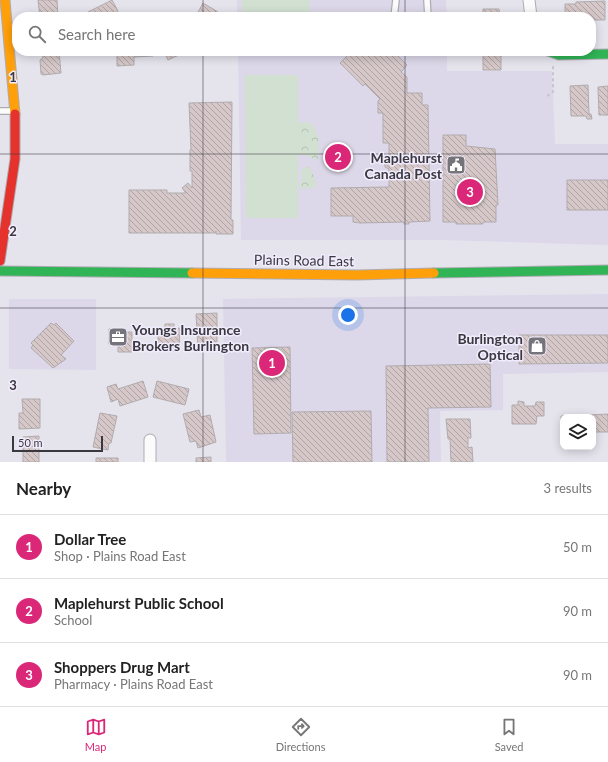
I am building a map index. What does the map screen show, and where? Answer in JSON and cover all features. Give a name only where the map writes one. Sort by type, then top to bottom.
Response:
[{"type":"main road","points":[[0,261],[15,159],[16,111],[5,0]]},
{"type":"main road","points":[[596,54],[608,54]]},
{"type":"main road","name":"Plains Road East","points":[[0,270],[357,275],[608,270]]},
{"type":"street","points":[[529,0],[530,12]]},
{"type":"street","points":[[150,440],[150,462]]},
{"type":"lane","points":[[395,12],[396,0]]},
{"type":"lane","points":[[427,0],[428,12]]},
{"type":"lane","points":[[0,110],[16,111]]},
{"type":"path","points":[[547,96],[553,92],[550,56]]},
{"type":"shaded area","points":[[237,0],[446,0],[447,12],[237,12]]},
{"type":"shaded area","points":[[238,56],[447,56],[447,71],[552,71],[555,144],[608,144],[608,245],[440,240],[241,240]]},
{"type":"shaded area","points":[[608,294],[608,372],[503,374],[503,410],[440,411],[441,462],[226,462],[223,299]]},
{"type":"shaded area","points":[[9,299],[96,299],[96,370],[9,369]]},
{"type":"green space","points":[[242,0],[309,0],[309,12],[242,12]]},
{"type":"green space","points":[[245,75],[298,75],[298,218],[246,218]]},
{"type":"green space","points":[[309,122],[316,130],[319,144],[318,160],[297,154],[298,123]]},
{"type":"green space","points":[[306,166],[312,171],[317,185],[313,189],[307,187],[304,190],[299,187],[299,183],[302,181],[301,171]]},
{"type":"building","points":[[38,0],[57,0],[58,12],[39,12]]},
{"type":"building","points":[[112,0],[118,11],[117,12],[88,12]]},
{"type":"building","points":[[605,1],[605,20],[596,20],[596,12],[565,12],[565,4],[576,4],[576,2]]},
{"type":"building","points":[[203,3],[218,12],[198,12]]},
{"type":"building","points":[[483,9],[499,9],[499,12],[483,12]]},
{"type":"building","points":[[43,56],[59,56],[61,73],[41,74],[40,60],[43,58]]},
{"type":"building","points":[[117,56],[153,56],[134,57],[134,65],[117,66]]},
{"type":"building","points":[[166,56],[177,56],[168,60]]},
{"type":"building","points":[[347,56],[398,56],[407,65],[401,72],[407,77],[407,93],[422,93],[422,105],[428,105],[430,221],[409,222],[409,224],[404,224],[404,222],[360,223],[353,222],[353,216],[331,216],[331,188],[389,187],[389,169],[385,167],[385,162],[389,160],[389,143],[383,143],[383,113],[378,113],[378,101],[380,99],[365,84],[363,86],[340,63]]},
{"type":"building","points":[[483,56],[501,56],[501,70],[483,70]]},
{"type":"building","points":[[588,85],[589,114],[591,114],[592,119],[587,119],[586,116],[571,116],[570,86]]},
{"type":"building","points":[[608,86],[608,115],[599,115],[598,87]]},
{"type":"building","points":[[232,102],[231,220],[233,220],[233,234],[216,234],[216,231],[215,233],[129,233],[129,190],[167,190],[167,193],[186,193],[182,188],[188,183],[192,188],[192,171],[190,171],[191,150],[189,103]]},
{"type":"building","points":[[443,135],[466,135],[466,146],[495,149],[498,205],[496,205],[496,222],[483,222],[483,224],[456,224],[456,222],[443,222]]},
{"type":"building","points":[[567,180],[608,180],[608,210],[567,210]]},
{"type":"building","points":[[217,313],[217,342],[209,342],[209,349],[198,349],[196,314]]},
{"type":"building","points":[[51,323],[54,325],[56,323],[74,341],[61,355],[66,359],[53,368],[31,348],[33,345],[31,343]]},
{"type":"building","points":[[165,324],[174,324],[174,329],[180,328],[179,351],[165,351],[165,345],[158,345],[158,329],[165,329]]},
{"type":"building","points":[[109,329],[122,329],[122,332],[132,332],[132,352],[118,352],[118,344],[109,344]]},
{"type":"building","points":[[519,335],[608,335],[608,363],[519,364]]},
{"type":"building","points":[[290,347],[291,433],[254,434],[252,348]]},
{"type":"building","points":[[490,364],[491,407],[428,408],[429,462],[387,462],[386,366]]},
{"type":"building","points":[[143,381],[148,397],[120,406],[118,399],[111,402],[107,387],[116,384],[118,389]]},
{"type":"building","points":[[157,381],[189,389],[185,405],[153,397]]},
{"type":"building","points":[[22,399],[40,399],[40,428],[19,429],[19,413],[23,413]]},
{"type":"building","points":[[518,401],[524,402],[524,406],[535,406],[536,402],[544,402],[544,416],[537,416],[536,424],[512,424],[512,405],[518,405]]},
{"type":"building","points":[[199,410],[201,417],[210,415],[216,442],[198,448],[196,441],[190,442],[183,414]]},
{"type":"building","points":[[371,411],[372,462],[293,462],[292,412]]},
{"type":"building","points":[[100,413],[117,416],[108,450],[93,447]]},
{"type":"building","points":[[608,414],[608,432],[596,432],[596,415]]},
{"type":"building","points":[[446,419],[470,419],[471,438],[468,438],[468,448],[472,447],[473,462],[451,462],[450,439],[448,439]]},
{"type":"building","points":[[39,436],[39,462],[23,462],[23,437]]},
{"type":"building","points":[[211,457],[211,462],[196,462],[196,458]]},
{"type":"building","points":[[96,458],[118,458],[118,462],[96,462]]},
{"type":"traffic: fast","points":[[596,54],[608,54]]},
{"type":"traffic: fast","points":[[434,273],[608,270]]},
{"type":"traffic: fast","points":[[0,271],[192,273]]},
{"type":"traffic: slow","points":[[5,0],[15,114]]},
{"type":"traffic: slow","points":[[192,273],[357,275],[434,273]]},
{"type":"traffic: jam","points":[[0,261],[15,159],[15,114]]},
{"type":"place","name":"Maplehurst Public School","points":[[338,157]]},
{"type":"place","name":"Maplehurst Canada Post","points":[[456,165]]},
{"type":"place","name":"Shoppers Drug Mart","points":[[470,192]]},
{"type":"place","name":"Youngs Insurance Brokers Burlington","points":[[118,337]]},
{"type":"place","name":"Burlington Optical","points":[[537,346]]},
{"type":"place","name":"Dollar Tree","points":[[272,363]]}]
